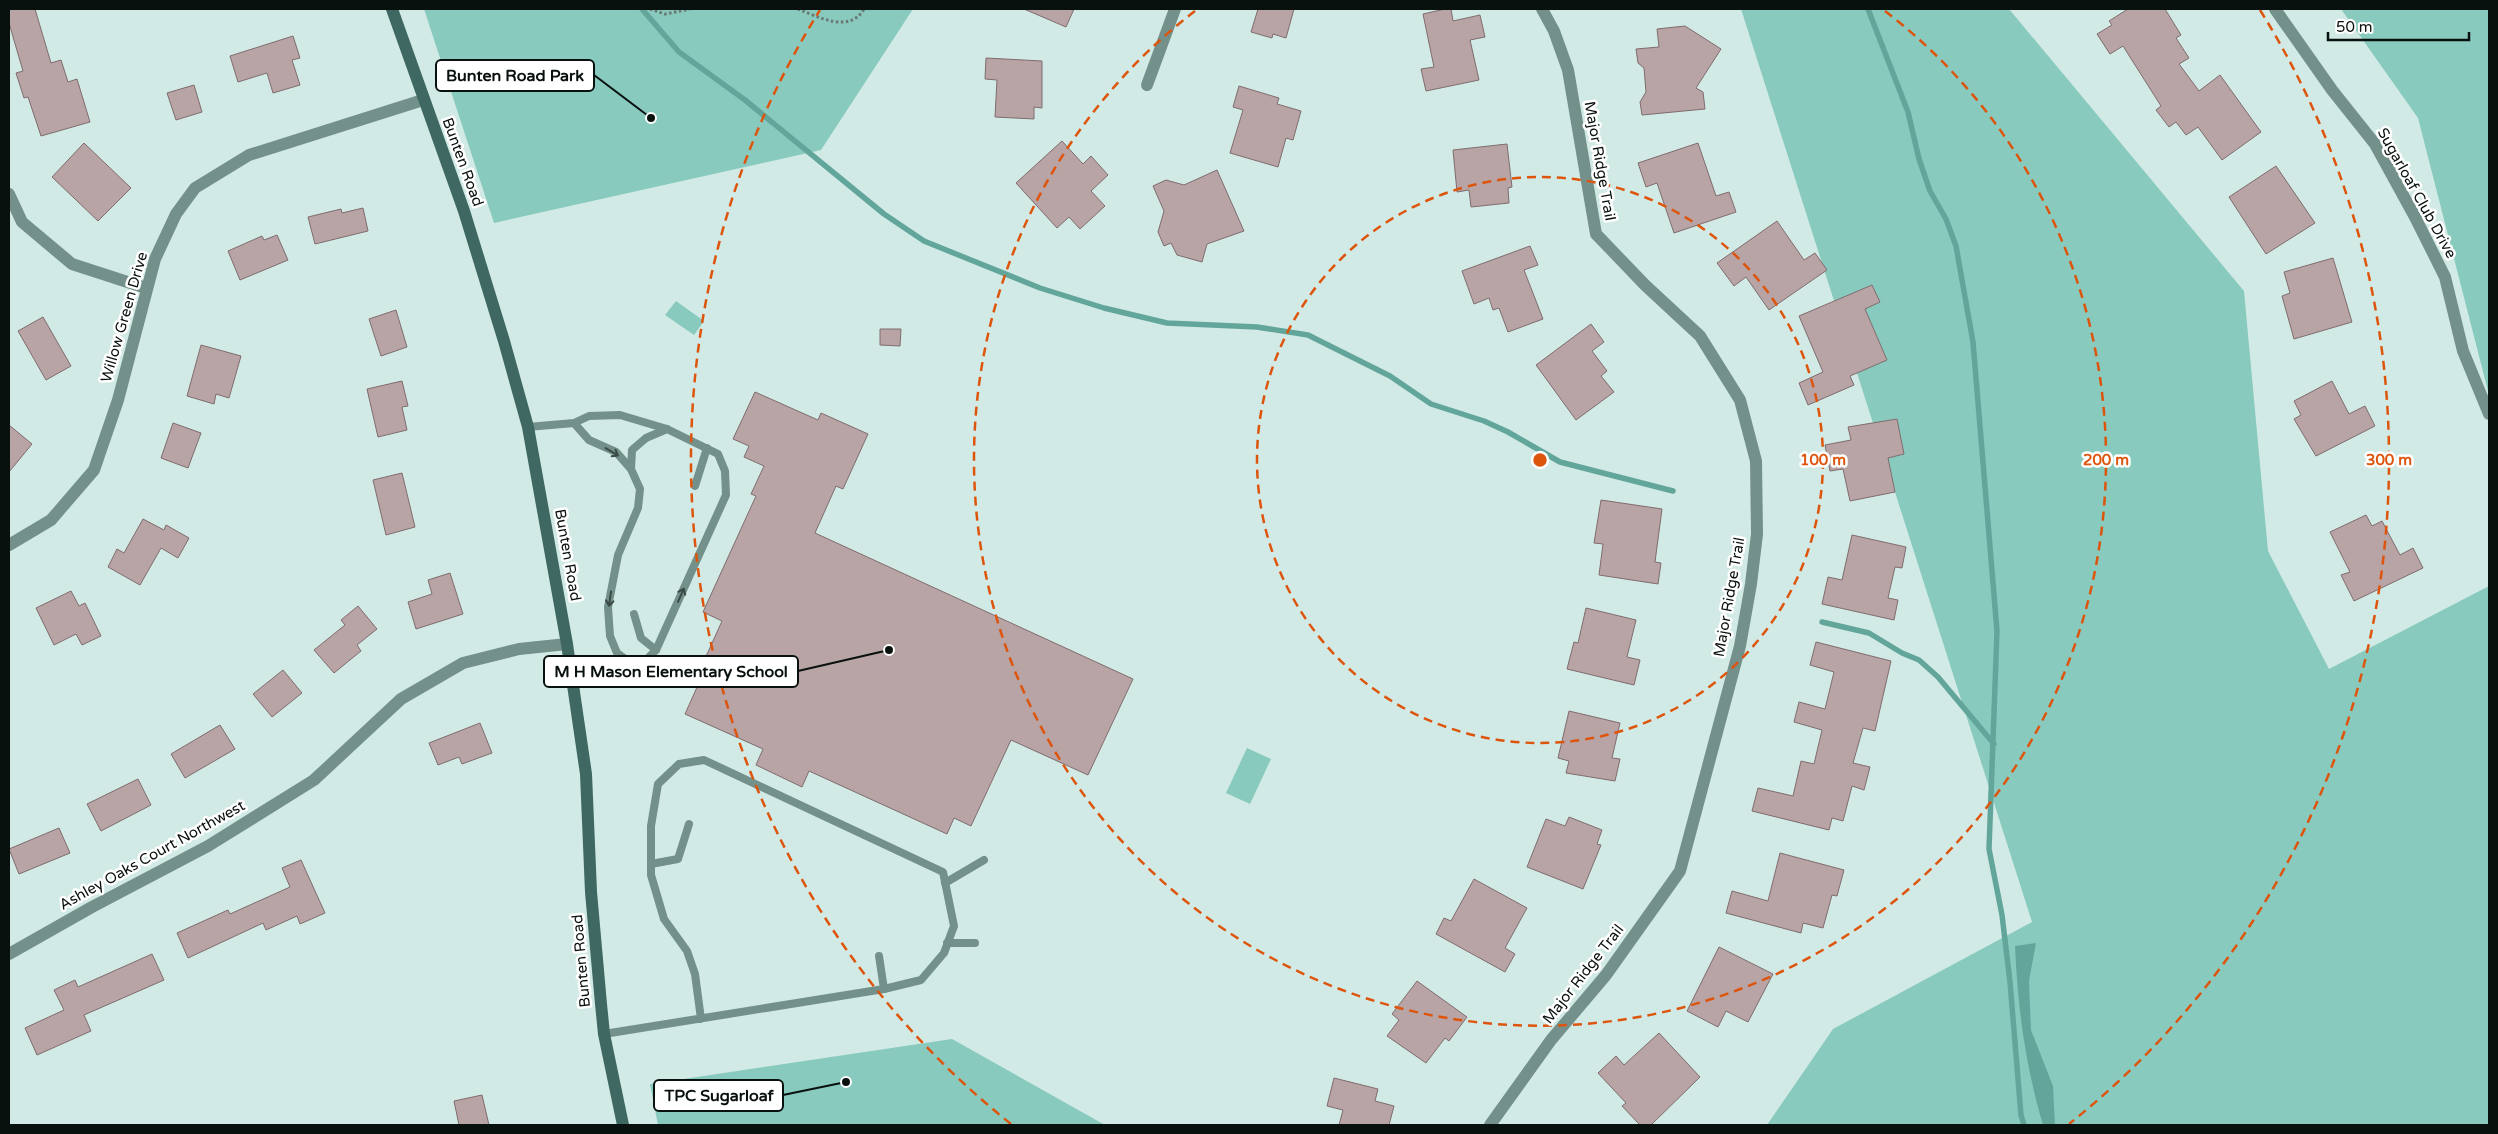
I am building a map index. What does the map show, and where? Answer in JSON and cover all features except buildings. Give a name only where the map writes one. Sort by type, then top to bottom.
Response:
[{"type":"street","name":"Bunten Road","points":[[392,9],[466,221],[504,341],[528,428],[567,644],[586,774],[591,892],[604,1034],[623,1125]]},
{"type":"street","points":[[1147,86],[1176,9]]},
{"type":"street","name":"Major Ridge Trail","points":[[1490,1125],[1552,1040],[1606,975],[1680,871],[1740,646],[1751,584],[1757,534],[1756,461],[1740,400],[1700,336],[1645,285],[1596,234],[1568,70],[1554,31],[1542,9]]},
{"type":"street","name":"Sugarloaf Club Drive","points":[[2275,9],[2332,90],[2375,144],[2415,217],[2445,277],[2463,351],[2489,414]]},
{"type":"street","name":"Willow Green Drive","points":[[9,545],[51,520],[94,470],[118,400],[155,259],[176,214],[195,188],[248,156],[423,100]]},
{"type":"street","points":[[9,194],[22,222],[72,264],[146,288]]},
{"type":"street","name":"Ashley Oaks Court Northwest","points":[[9,954],[92,907],[208,846],[314,780],[400,700],[463,663],[519,649],[567,644]]},
{"type":"lane","points":[[528,428],[574,423],[589,416],[620,415],[667,429],[718,454],[725,472],[726,495],[656,650],[645,661],[628,661],[617,653],[610,636],[608,607],[616,564],[638,508],[640,489],[631,469],[616,452],[589,440],[574,423]]},
{"type":"lane","points":[[631,469],[632,450],[646,438],[667,429]]},
{"type":"lane","points":[[695,486],[706,448]]},
{"type":"lane","points":[[634,614],[641,638],[656,650]]},
{"type":"lane","points":[[604,1034],[701,1020],[884,989],[921,980],[944,953],[954,926],[943,872],[704,760],[679,764],[658,784],[651,826],[651,875],[664,919],[687,951],[695,974],[701,1020]]},
{"type":"lane","points":[[651,864],[678,859],[689,824]]},
{"type":"lane","points":[[945,884],[984,860]]},
{"type":"lane","points":[[947,944],[975,942]]},
{"type":"lane","points":[[879,956],[884,989]]},
{"type":"path","points":[[650,9],[665,14],[690,9]]},
{"type":"path","points":[[798,9],[834,23],[848,21],[861,14],[864,9]]},
{"type":"shaded area","points":[[424,9],[913,9],[821,150],[494,223]]},
{"type":"shaded area","points":[[1741,9],[2009,9],[2244,291],[2268,551],[2329,669],[2489,586],[2489,1125],[1767,1125],[1833,1029],[2032,922]]},
{"type":"shaded area","points":[[2341,9],[2489,9],[2489,395],[2418,118]]},
{"type":"shaded area","points":[[676,301],[704,321],[694,335],[665,315]]},
{"type":"shaded area","points":[[1247,748],[1271,759],[1250,804],[1226,793]]},
{"type":"shaded area","points":[[2036,943],[2029,981],[2031,1030],[2053,1086],[2055,1125],[2043,1125],[2031,1080],[2023,1037],[2018,993],[2015,946]]},
{"type":"shaded area","points":[[952,1039],[1105,1125],[658,1125],[650,1084]]},
{"type":"waterway","points":[[642,9],[679,52],[745,100],[884,214],[924,241],[1040,288],[1104,308],[1167,323],[1257,327],[1308,335],[1390,376],[1431,404],[1484,421],[1508,432],[1560,462],[1673,491]]},
{"type":"waterway","points":[[1868,9],[1908,112],[1919,159],[1930,191],[1946,219],[1956,246],[1973,342],[1997,631],[1989,849],[2002,915],[2010,982],[2021,1115],[2024,1125]]},
{"type":"waterway","points":[[1822,622],[1869,633],[1902,653],[1919,660],[1938,677],[1994,744]]},
{"type":"place","name":"Bunten Road Park","points":[[651,118]]},
{"type":"place","name":"M H Mason Elementary School","points":[[889,650]]},
{"type":"place","name":"TPC Sugarloaf","points":[[846,1082]]}]
